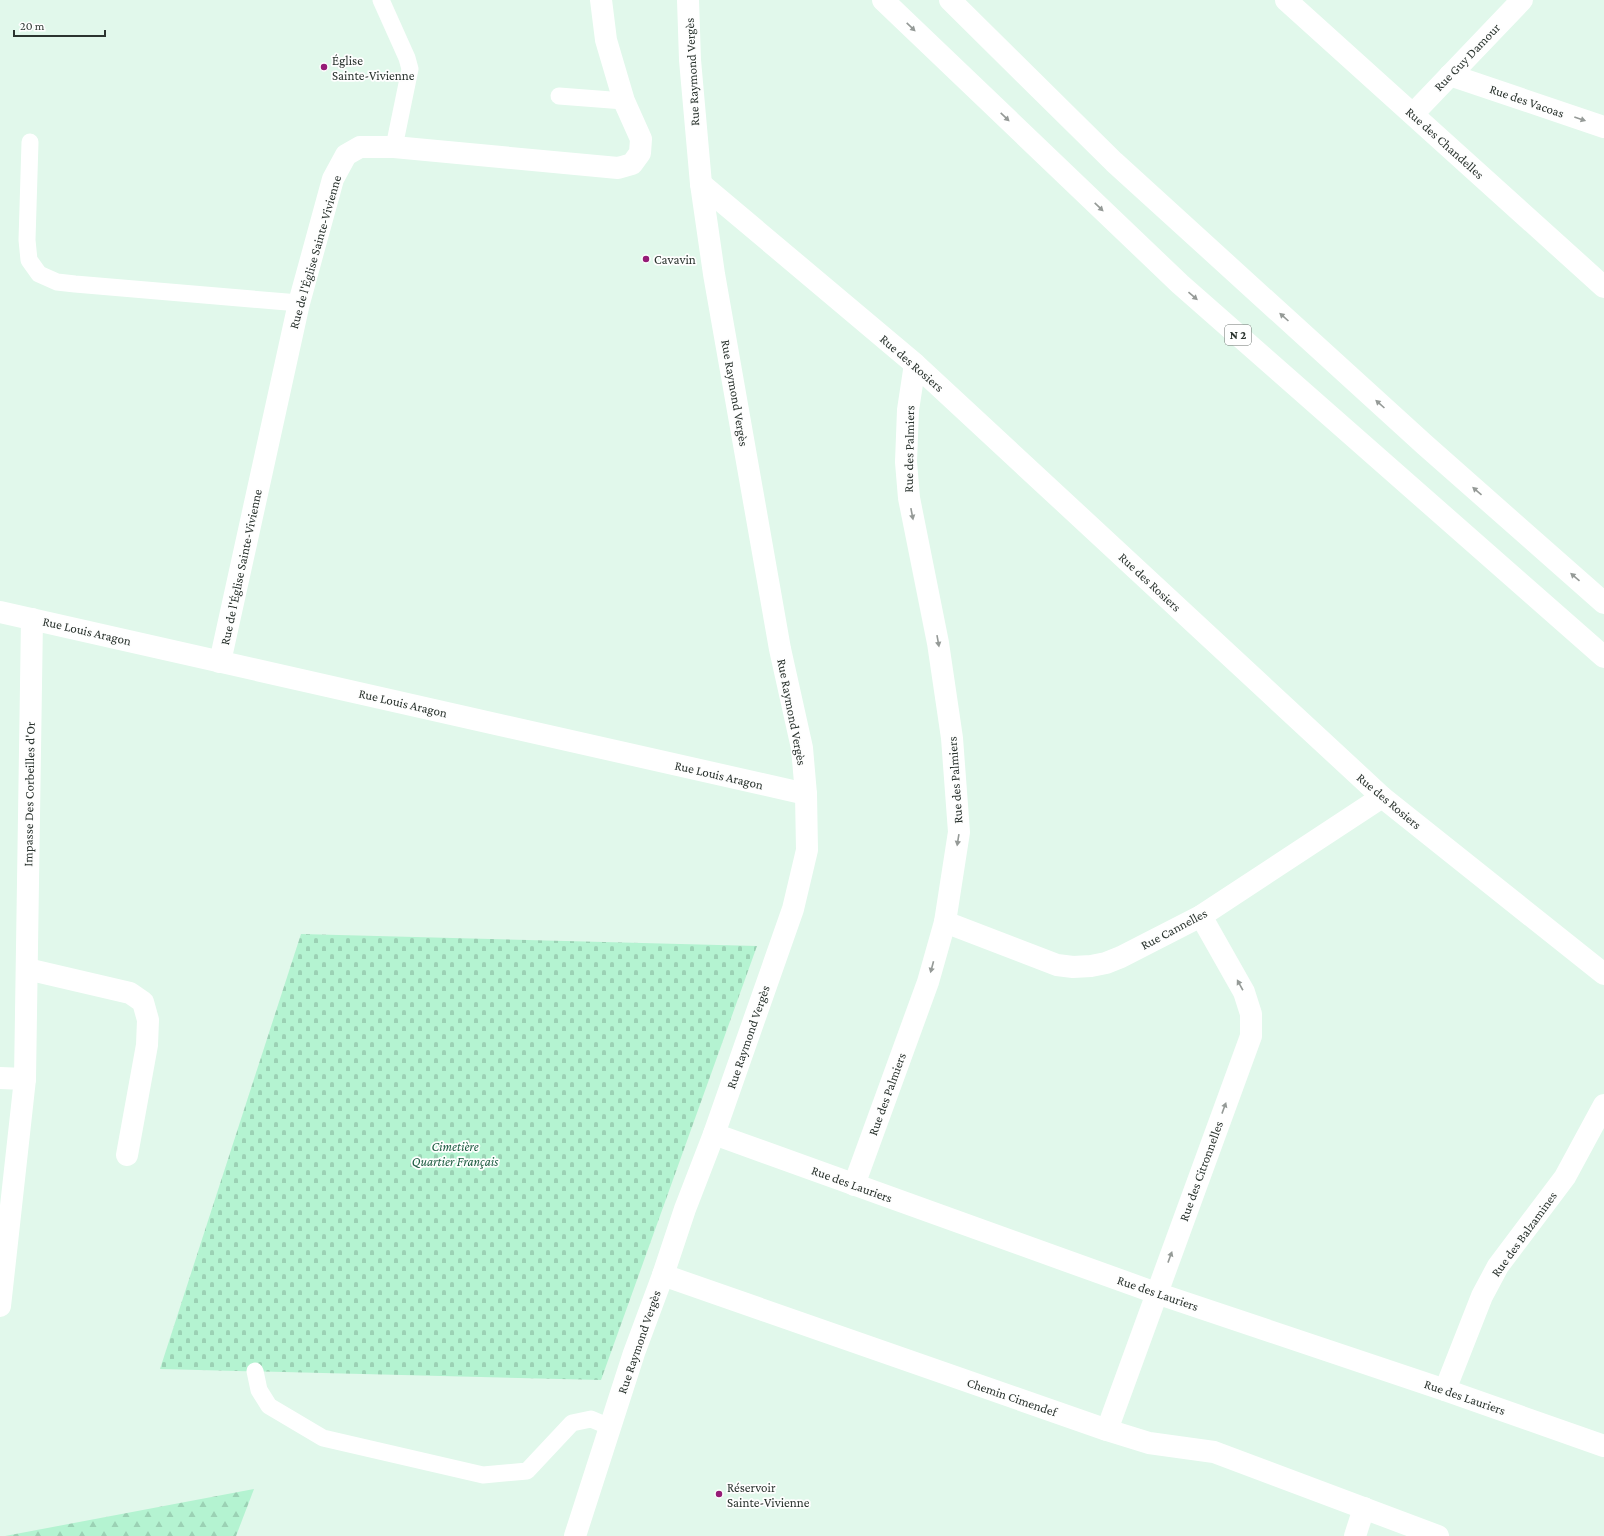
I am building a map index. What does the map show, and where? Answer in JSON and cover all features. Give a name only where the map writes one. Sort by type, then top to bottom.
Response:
[{"type":"main road","name":"Rue de l'Église Sainte-Vivienne","points":[[220,662],[299,303],[333,179],[346,155],[360,147],[394,147],[618,168],[632,164],[640,153],[641,139],[624,101],[606,40],[601,0]]},
{"type":"main road","name":"Rue Raymond Vergès","points":[[575,1536],[634,1353],[664,1274],[685,1209],[714,1134],[793,909],[807,850],[806,794],[802,748],[778,633],[714,274],[701,184],[690,60],[688,0]]},
{"type":"main road","name":"N 2","points":[[883,0],[1180,284],[1600,657]]},
{"type":"main road","points":[[950,0],[1114,162],[1431,450],[1604,602]]},
{"type":"main road","name":"Rue des Chandelles","points":[[1286,0],[1604,287]]},
{"type":"main road","name":"Rue Guy Damour","points":[[1413,114],[1522,0]]},
{"type":"main road","name":"Rue des Vacoas","points":[[1450,75],[1604,127]]},
{"type":"main road","name":"Rue des Rosiers","points":[[701,184],[914,364],[1382,797],[1604,974]]},
{"type":"main road","name":"Rue des Palmiers","points":[[854,1185],[928,982],[945,922],[959,832],[952,738],[938,643],[909,498],[906,462],[908,410],[914,364]]},
{"type":"main road","name":"Rue Louis Aragon","points":[[0,612],[806,794]]},
{"type":"main road","name":"Impasse Des Corbeilles d'Or","points":[[0,1306],[25,1079],[32,619]]},
{"type":"main road","name":"Rue Cannelles","points":[[945,922],[1057,964],[1091,966],[1121,957],[1201,916],[1382,797]]},
{"type":"main road","name":"Rue des Citronnelles","points":[[1107,1430],[1251,1036],[1251,1014],[1244,992],[1201,916]]},
{"type":"main road","points":[[27,968],[130,993],[143,1002],[148,1020],[147,1045],[127,1155]]},
{"type":"main road","points":[[0,1078],[25,1079]]},
{"type":"main road","name":"Rue des Balzamines","points":[[1446,1390],[1482,1296],[1495,1272],[1510,1248],[1565,1177],[1604,1105]]},
{"type":"main road","name":"Rue des Lauriers","points":[[714,1134],[1156,1293],[1446,1390],[1604,1446]]},
{"type":"main road","name":"Chemin Cimendef","points":[[664,1274],[1107,1430],[1149,1443],[1214,1452],[1438,1536]]},
{"type":"main road","points":[[1355,1536],[1364,1508]]},
{"type":"lane","points":[[382,0],[407,58],[410,69],[394,147]]},
{"type":"lane","points":[[558,96],[624,101]]},
{"type":"lane","points":[[30,142],[27,240],[29,260],[39,274],[57,282],[299,303]]},
{"type":"lane","points":[[254,1371],[259,1390],[269,1406],[323,1438],[483,1475],[527,1471],[572,1424],[591,1420],[610,1427]]},
{"type":"green space","name":"Cimetière Quartier Français","points":[[301,934],[757,946],[601,1380],[160,1369]]},
{"type":"green space","points":[[254,1489],[236,1536],[5,1536]]},
{"type":"place","name":"Église Sainte-Vivienne","points":[[324,67]]},
{"type":"place","name":"Cavavin","points":[[646,259]]},
{"type":"place","name":"Réservoir Sainte-Vivienne","points":[[719,1494]]}]
